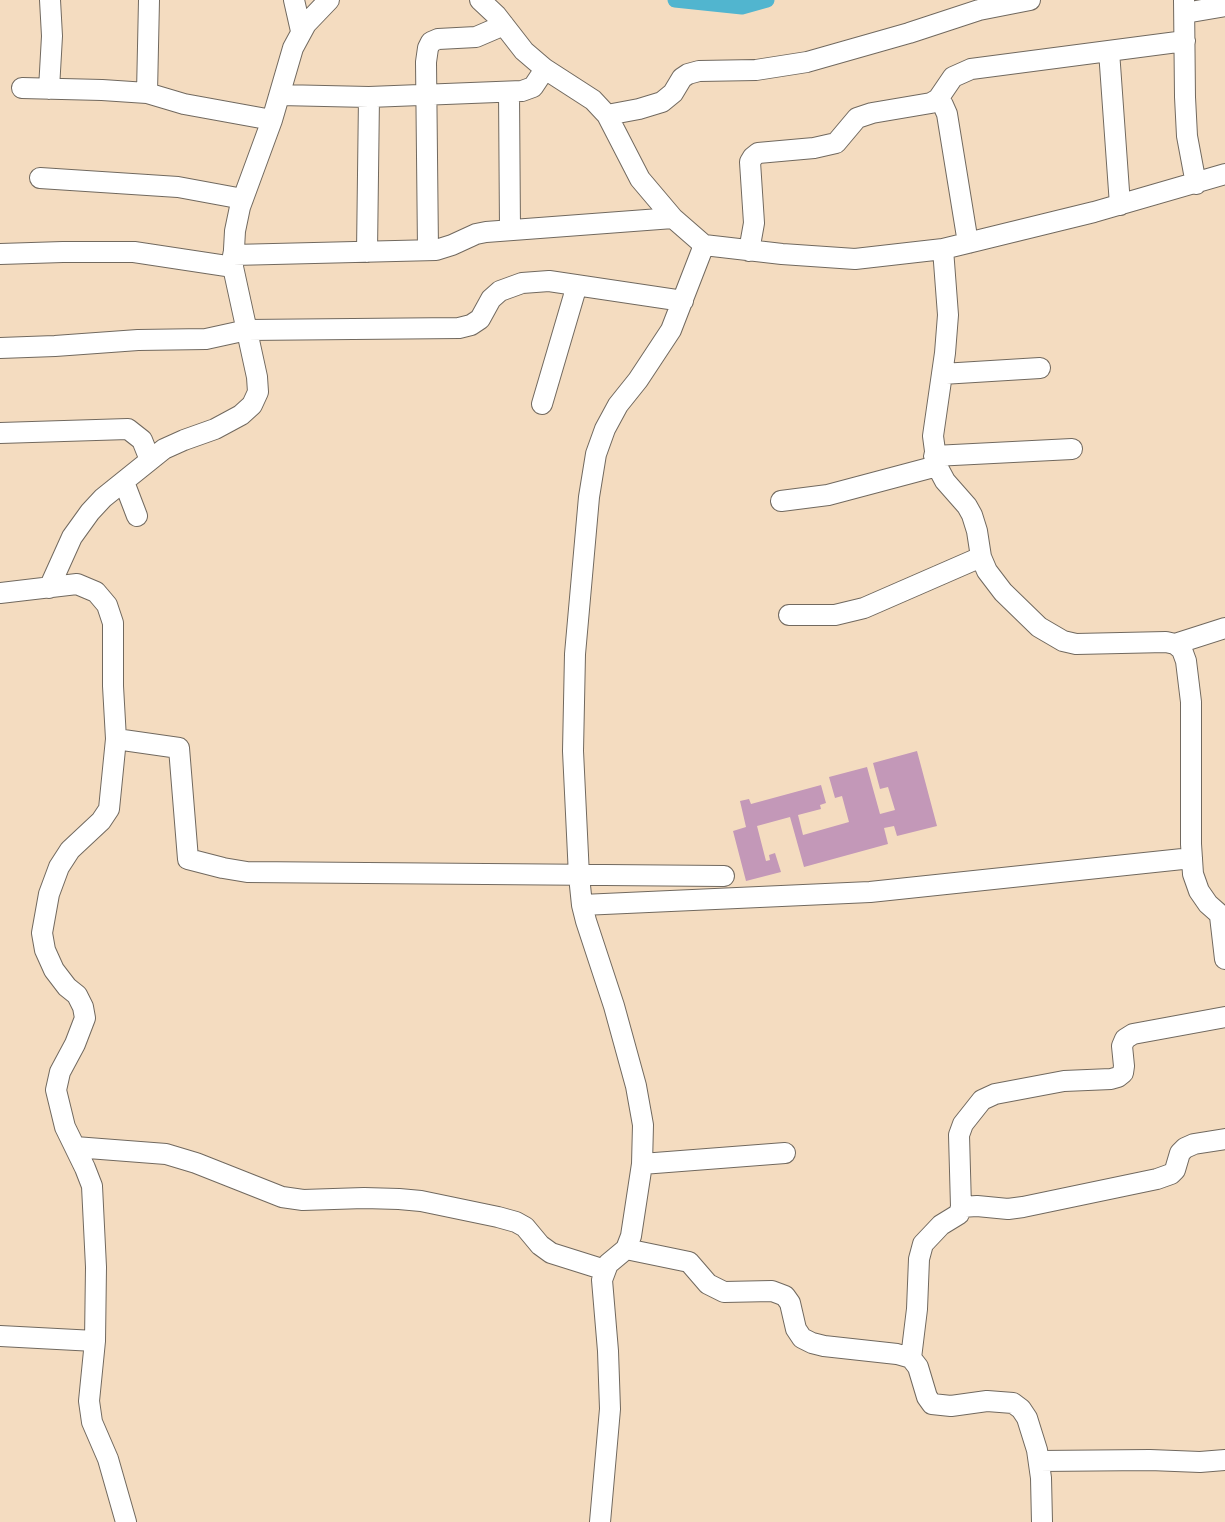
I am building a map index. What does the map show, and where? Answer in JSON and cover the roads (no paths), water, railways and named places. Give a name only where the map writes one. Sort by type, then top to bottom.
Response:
[{"type":"street","points":[[49,89],[52,36],[50,0]]},
{"type":"street","points":[[147,93],[149,0]]},
{"type":"street","points":[[294,0],[302,31]]},
{"type":"street","points":[[49,588],[72,537],[90,512],[164,449],[214,429],[241,415],[252,405],[258,392],[257,377],[233,261],[235,231],[243,199],[272,120],[293,48],[302,31],[329,0]]},
{"type":"street","points":[[480,0],[496,15],[524,51],[545,69],[592,100],[607,115],[640,179],[673,218],[704,245],[749,251],[854,259],[943,248],[1120,205],[1196,184],[1225,174]]},
{"type":"street","points":[[607,115],[639,109],[662,102],[673,93],[682,78],[688,74],[698,71],[756,70],[807,62],[909,33],[979,10],[1030,0]]},
{"type":"street","points":[[1196,184],[1187,136],[1185,7],[1225,6]]},
{"type":"street","points":[[428,250],[426,55],[431,42],[438,39],[476,37],[504,25]]},
{"type":"street","points":[[749,251],[754,223],[750,170],[753,157],[765,151],[827,146],[836,143],[857,118],[864,115],[931,103],[938,99],[953,77],[971,69],[1185,41]]},
{"type":"street","points":[[1109,51],[1120,205]]},
{"type":"street","points":[[280,95],[369,97],[509,92],[533,88],[545,69]]},
{"type":"street","points":[[22,88],[147,93],[184,104],[272,120]]},
{"type":"street","points":[[509,92],[510,230]]},
{"type":"street","points":[[366,252],[369,97]]},
{"type":"street","points":[[938,99],[943,105],[947,114],[968,243]]},
{"type":"street","points":[[40,178],[178,187],[243,199]]},
{"type":"street","points":[[0,254],[134,252],[181,260],[233,261],[366,252],[428,250],[452,246],[476,234],[510,230],[673,218]]},
{"type":"street","points":[[600,1522],[610,1409],[608,1351],[602,1280],[608,1264],[620,1256],[626,1249],[634,1225],[634,1207],[642,1164],[643,1125],[636,1086],[614,1006],[582,905],[579,876],[573,751],[575,654],[589,497],[596,454],[605,429],[618,405],[638,380],[672,330],[704,245]]},
{"type":"street","points":[[943,248],[948,315],[942,374],[933,436],[935,461],[945,481],[967,506],[972,515],[977,531],[980,557],[987,571],[1003,592],[1039,627],[1063,641],[1094,644],[1149,642],[1176,644],[1225,628]]},
{"type":"street","points":[[0,348],[138,340],[206,339],[247,330],[458,328],[471,325],[480,319],[491,299],[510,286],[549,281],[683,301]]},
{"type":"street","points":[[542,404],[577,285]]},
{"type":"street","points":[[942,374],[1040,368]]},
{"type":"street","points":[[0,433],[128,429],[142,440],[150,460]]},
{"type":"street","points":[[781,501],[828,495],[935,461],[1072,449]]},
{"type":"street","points":[[124,482],[137,516]]},
{"type":"street","points":[[788,615],[835,614],[864,608],[980,557]]},
{"type":"street","points":[[0,593],[77,584],[96,592],[107,605],[113,623],[113,686],[116,739],[109,809],[101,821],[70,850],[59,867],[49,894],[42,933],[45,950],[54,970],[76,995],[83,1007],[85,1018],[75,1044],[60,1072],[56,1090],[65,1127],[92,1186],[95,1251],[95,1341],[89,1401],[91,1415],[108,1459],[126,1522]]},
{"type":"street","points":[[1176,644],[1182,650],[1186,661],[1191,702],[1192,858],[1194,874],[1199,890],[1208,904],[1222,918],[1225,960]]},
{"type":"street","points":[[116,739],[179,748],[188,859],[247,872],[393,874],[481,873],[579,876],[724,876]]},
{"type":"street","points":[[582,905],[870,892],[1192,858]]},
{"type":"street","points":[[911,1358],[917,1309],[919,1259],[922,1244],[941,1225],[959,1214],[959,1135],[963,1124],[982,1100],[995,1094],[1064,1081],[1118,1078],[1123,1073],[1124,1066],[1122,1046],[1126,1038],[1133,1034],[1225,1016]]},
{"type":"street","points":[[960,1207],[977,1206],[1008,1209],[1023,1207],[1157,1179],[1171,1174],[1175,1170],[1180,1153],[1184,1148],[1194,1144],[1225,1139]]},
{"type":"street","points":[[75,1147],[166,1154],[196,1163],[282,1197],[303,1200],[364,1198],[422,1201],[498,1217],[516,1222],[525,1228],[540,1245],[551,1253],[605,1270]]},
{"type":"street","points":[[642,1164],[785,1153]]},
{"type":"street","points":[[626,1249],[689,1262],[708,1284],[724,1292],[772,1291],[785,1296],[790,1303],[796,1330],[802,1338],[812,1343],[824,1346],[897,1354],[911,1358],[918,1367],[927,1397],[932,1404],[951,1406],[987,1401],[1013,1403],[1021,1409],[1033,1433],[1041,1478],[1042,1522]]},
{"type":"street","points":[[0,1336],[95,1341]]},
{"type":"street","points":[[1039,1461],[1150,1460],[1200,1462],[1225,1460]]},
{"type":"waterway","points":[[675,0],[742,7],[767,0]]}]
